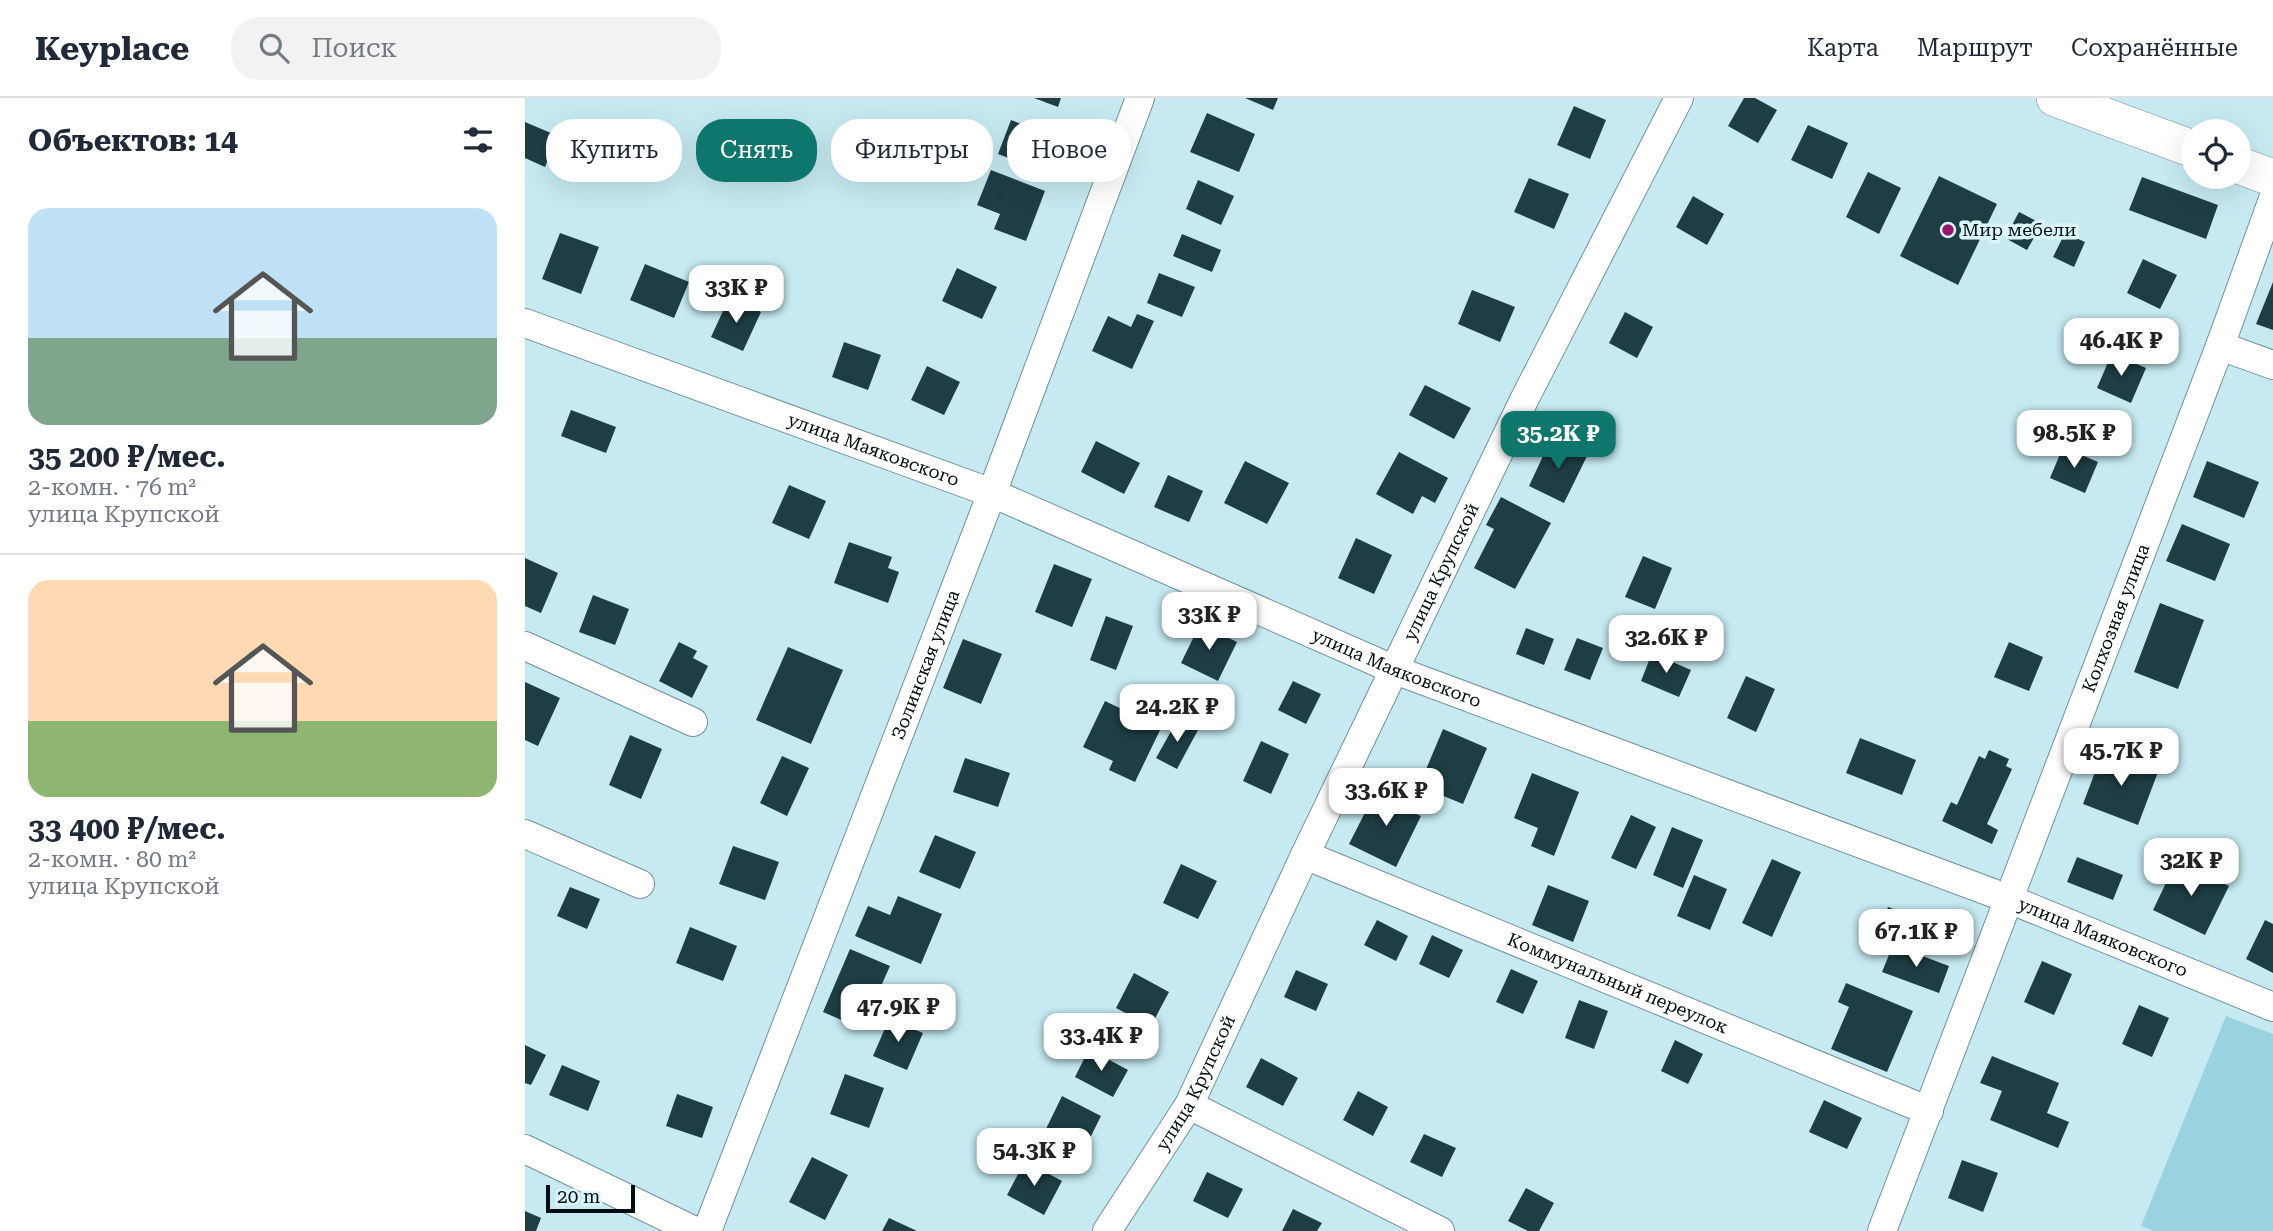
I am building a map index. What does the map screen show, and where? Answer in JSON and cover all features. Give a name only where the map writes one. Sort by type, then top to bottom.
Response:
[{"type":"main road","points":[[2055,98],[2181,145]]},
{"type":"main road","points":[[2251,170],[2273,178]]},
{"type":"street","name":"Золинская улица","points":[[706,1231],[992,493],[1140,98]]},
{"type":"street","name":"улица Крупской","points":[[1107,1231],[1189,1105],[1305,855],[1524,400],[1679,98]]},
{"type":"street","name":"Колхозная улица","points":[[1882,1231],[2220,346],[2273,199]]},
{"type":"street","name":"улица Маяковского","points":[[525,323],[992,493],[1395,670],[2009,899],[2273,1007]]},
{"type":"street","points":[[2220,346],[2273,365]]},
{"type":"street","points":[[525,646],[693,722]]},
{"type":"street","points":[[525,834],[640,884]]},
{"type":"street","name":"Коммунальный переулок","points":[[1305,855],[1929,1111]]},
{"type":"street","points":[[1189,1105],[1440,1231]]},
{"type":"street","points":[[525,1149],[695,1231]]},
{"type":"shaded area","points":[[2226,1016],[2273,1034],[2273,1231],[2154,1231],[2141,1226]]},
{"type":"building","points":[[1034,98],[1061,98],[1058,107]]},
{"type":"building","points":[[1245,98],[1278,98],[1273,110]]},
{"type":"building","points":[[1744,98],[1755,98],[1777,110],[1758,143],[1728,126]]},
{"type":"building","points":[[1574,106],[1606,120],[1590,159],[1557,145]]},
{"type":"building","points":[[1207,113],[1255,134],[1239,172],[1190,152]]},
{"type":"building","points":[[525,122],[546,131],[546,165],[545,167],[525,158]]},
{"type":"building","points":[[1808,125],[1848,143],[1832,179],[1791,160]]},
{"type":"building","points":[[1007,130],[1007,157],[998,154]]},
{"type":"building","points":[[993,171],[1007,176],[1007,182],[1022,182],[1045,191],[1026,241],[994,229],[1000,214],[977,205],[986,182],[993,182]]},
{"type":"building","points":[[1868,172],[1901,188],[1879,234],[1846,217]]},
{"type":"building","name":"Мир мебели","points":[[1939,176],[1997,204],[1958,285],[1900,256]]},
{"type":"building","points":[[2142,177],[2218,205],[2206,239],[2129,210]]},
{"type":"building","points":[[1529,178],[1569,194],[1554,229],[1514,212]]},
{"type":"building","points":[[1198,180],[1234,196],[1221,225],[1186,209]]},
{"type":"building","points":[[1693,196],[1724,214],[1707,245],[1676,227]]},
{"type":"building","points":[[2019,212],[2042,224],[2027,250],[2005,238]]},
{"type":"building","points":[[560,233],[599,247],[581,294],[542,279]]},
{"type":"building","points":[[2065,233],[2085,242],[2074,267],[2053,257]]},
{"type":"building","points":[[1182,234],[1221,250],[1212,272],[1173,256]]},
{"type":"building","points":[[2143,259],[2177,275],[2160,309],[2127,293]]},
{"type":"building","points":[[645,264],[689,282],[674,318],[630,300]]},
{"type":"building","points":[[957,268],[997,287],[982,319],[942,301]]},
{"type":"building","points":[[1159,273],[1195,287],[1182,317],[1147,303]]},
{"type":"building","points":[[2273,282],[2273,330],[2256,324]]},
{"type":"building","points":[[1472,290],[1515,307],[1500,342],[1458,324]]},
{"type":"building","points":[[729,298],[761,312],[743,351],[711,337]]},
{"type":"building","points":[[1625,312],[1653,327],[1637,358],[1609,343]]},
{"type":"building","points":[[1137,314],[1154,321],[1132,369],[1092,351],[1108,316],[1131,327]]},
{"type":"building","points":[[844,342],[881,355],[868,390],[832,377]]},
{"type":"building","points":[[2112,353],[2146,368],[2131,403],[2097,388]]},
{"type":"building","points":[[927,366],[960,382],[944,415],[911,400]]},
{"type":"building","points":[[1425,385],[1471,408],[1454,439],[1409,415]]},
{"type":"building","points":[[571,410],[616,427],[606,453],[561,436]]},
{"type":"building","points":[[1551,439],[1587,456],[1564,503],[1529,486]]},
{"type":"building","points":[[1096,441],[1140,463],[1124,494],[1081,472]]},
{"type":"building","points":[[2063,447],[2098,462],[2085,493],[2050,478]]},
{"type":"building","points":[[1399,452],[1448,478],[1435,503],[1422,496],[1413,514],[1376,494]]},
{"type":"building","points":[[1245,461],[1289,483],[1267,524],[1224,503]]},
{"type":"building","points":[[2207,461],[2259,482],[2244,518],[2193,497]]},
{"type":"building","points":[[1168,475],[1203,491],[1189,522],[1154,507]]},
{"type":"building","points":[[789,485],[826,501],[809,539],[772,523]]},
{"type":"building","points":[[1501,497],[1551,523],[1515,589],[1474,568],[1494,529],[1486,525]]},
{"type":"building","points":[[2182,524],[2230,544],[2215,581],[2166,561]]},
{"type":"building","points":[[1356,538],[1392,555],[1374,594],[1338,578]]},
{"type":"building","points":[[849,542],[892,557],[888,568],[899,572],[888,603],[834,583]]},
{"type":"building","points":[[1643,556],[1672,568],[1655,609],[1625,597]]},
{"type":"building","points":[[525,558],[558,573],[541,613],[525,606]]},
{"type":"building","points":[[1054,564],[1092,579],[1072,627],[1035,612]]},
{"type":"building","points":[[593,595],[629,609],[615,645],[579,632]]},
{"type":"building","points":[[2160,603],[2204,620],[2178,689],[2134,672]]},
{"type":"building","points":[[1106,616],[1133,626],[1116,670],[1090,660]]},
{"type":"building","points":[[1200,624],[1237,642],[1218,681],[1181,663]]},
{"type":"building","points":[[1526,628],[1554,639],[1544,665],[1516,654]]},
{"type":"building","points":[[1577,638],[1603,648],[1590,680],[1564,670]]},
{"type":"building","points":[[963,639],[1002,654],[981,704],[943,688]]},
{"type":"building","points":[[679,642],[697,651],[693,658],[708,666],[692,698],[659,681]]},
{"type":"building","points":[[2009,642],[2043,657],[2029,691],[1994,677]]},
{"type":"building","points":[[788,647],[843,670],[811,744],[756,720]]},
{"type":"building","points":[[1652,653],[1691,670],[1679,697],[1641,681]]},
{"type":"building","points":[[1746,676],[1775,689],[1756,732],[1727,718]]},
{"type":"building","points":[[1293,681],[1321,694],[1306,724],[1278,710]]},
{"type":"building","points":[[525,682],[560,698],[538,746],[525,740]]},
{"type":"building","points":[[1105,701],[1161,728],[1135,782],[1109,770],[1113,761],[1083,747]]},
{"type":"building","points":[[1178,719],[1198,730],[1177,769],[1156,758]]},
{"type":"building","points":[[1443,729],[1487,748],[1463,804],[1419,786]]},
{"type":"building","points":[[630,735],[662,749],[641,799],[609,785]]},
{"type":"building","points":[[1860,738],[1916,760],[1902,795],[1846,773]]},
{"type":"building","points":[[1261,741],[1289,754],[1271,794],[1243,781]]},
{"type":"building","points":[[1989,750],[2009,759],[2006,766],[2012,769],[1987,824],[1998,830],[1992,844],[1942,821],[1951,802],[1957,805],[1979,756],[1985,759]]},
{"type":"building","points":[[2103,751],[2158,772],[2138,825],[2083,804]]},
{"type":"building","points":[[782,756],[809,768],[787,816],[760,803]]},
{"type":"building","points":[[965,758],[1010,773],[998,807],[953,792]]},
{"type":"building","points":[[1532,773],[1579,792],[1554,856],[1531,846],[1538,828],[1514,818]]},
{"type":"building","points":[[1378,787],[1411,803],[1408,810],[1421,816],[1396,867],[1349,844]]},
{"type":"building","points":[[1631,815],[1656,827],[1636,869],[1611,858]]},
{"type":"building","points":[[1672,827],[1703,840],[1683,888],[1653,875]]},
{"type":"building","points":[[935,835],[976,852],[960,889],[919,872]]},
{"type":"building","points":[[733,846],[779,862],[765,900],[719,884]]},
{"type":"building","points":[[2077,857],[2123,875],[2113,900],[2067,882]]},
{"type":"building","points":[[1772,859],[1801,872],[1772,937],[1742,923]]},
{"type":"building","points":[[2177,860],[2229,886],[2205,935],[2153,910]]},
{"type":"building","points":[[1181,864],[1217,881],[1198,919],[1163,903]]},
{"type":"building","points":[[1694,875],[1727,889],[1710,930],[1677,916]]},
{"type":"building","points":[[1548,885],[1589,901],[1573,942],[1532,925]]},
{"type":"building","points":[[570,887],[600,899],[587,929],[557,916]]},
{"type":"building","points":[[898,896],[942,914],[921,964],[855,936],[868,906],[890,915]]},
{"type":"building","points":[[1888,907],[1934,924],[1924,951],[1878,933]]},
{"type":"building","points":[[1377,920],[1408,936],[1396,961],[1364,945]]},
{"type":"building","points":[[2265,920],[2273,924],[2273,973],[2246,959]]},
{"type":"building","points":[[690,927],[737,946],[723,981],[676,963]]},
{"type":"building","points":[[1432,935],[1463,950],[1449,978],[1419,964]]},
{"type":"building","points":[[1893,945],[1949,966],[1939,993],[1882,972]]},
{"type":"building","points":[[850,949],[890,966],[862,1029],[823,1012]]},
{"type":"building","points":[[2042,961],[2072,974],[2054,1015],[2024,1002]]},
{"type":"building","points":[[1511,969],[1538,981],[1523,1014],[1496,1002]]},
{"type":"building","points":[[1296,970],[1328,984],[1316,1011],[1284,997]]},
{"type":"building","points":[[1134,973],[1169,992],[1151,1026],[1116,1008]]},
{"type":"building","points":[[1846,983],[1913,1011],[1887,1072],[1831,1049],[1849,1007],[1838,1002]]},
{"type":"building","points":[[1579,1000],[1608,1011],[1594,1049],[1565,1038]]},
{"type":"building","points":[[2139,1005],[2169,1018],[2152,1057],[2122,1044]]},
{"type":"building","points":[[889,1019],[923,1033],[907,1070],[873,1056]]},
{"type":"building","points":[[1675,1040],[1703,1054],[1688,1084],[1661,1071]]},
{"type":"building","points":[[525,1045],[546,1055],[531,1085],[525,1083]]},
{"type":"building","points":[[1089,1049],[1128,1070],[1113,1097],[1075,1077]]},
{"type":"building","points":[[1992,1056],[2059,1083],[2047,1113],[2069,1122],[2058,1148],[1990,1120],[2002,1091],[1980,1083]]},
{"type":"building","points":[[1261,1058],[1298,1078],[1283,1106],[1246,1087]]},
{"type":"building","points":[[562,1065],[600,1081],[588,1111],[549,1095]]},
{"type":"building","points":[[845,1074],[884,1088],[869,1128],[830,1114]]},
{"type":"building","points":[[1358,1091],[1388,1107],[1373,1136],[1343,1120]]},
{"type":"building","points":[[677,1094],[713,1107],[702,1138],[666,1126]]},
{"type":"building","points":[[1062,1096],[1101,1116],[1083,1152],[1044,1133]]},
{"type":"building","points":[[1824,1100],[1862,1118],[1847,1149],[1809,1132]]},
{"type":"building","points":[[1424,1134],[1456,1148],[1442,1177],[1410,1162]]},
{"type":"building","points":[[812,1157],[848,1175],[825,1220],[789,1202]]},
{"type":"building","points":[[1962,1160],[1998,1173],[1983,1212],[1948,1198]]},
{"type":"building","points":[[1025,1161],[1062,1181],[1044,1215],[1007,1195]]},
{"type":"building","points":[[1207,1172],[1243,1189],[1228,1218],[1193,1201]]},
{"type":"building","points":[[1526,1188],[1554,1203],[1539,1231],[1528,1231],[1508,1221]]},
{"type":"building","points":[[1293,1209],[1322,1223],[1317,1231],[1282,1231]]},
{"type":"building","points":[[525,1211],[541,1218],[536,1231],[525,1231]]},
{"type":"building","points":[[889,1218],[917,1231],[882,1231]]},
{"type":"place","name":"Мир мебели","points":[[1948,230]]}]
